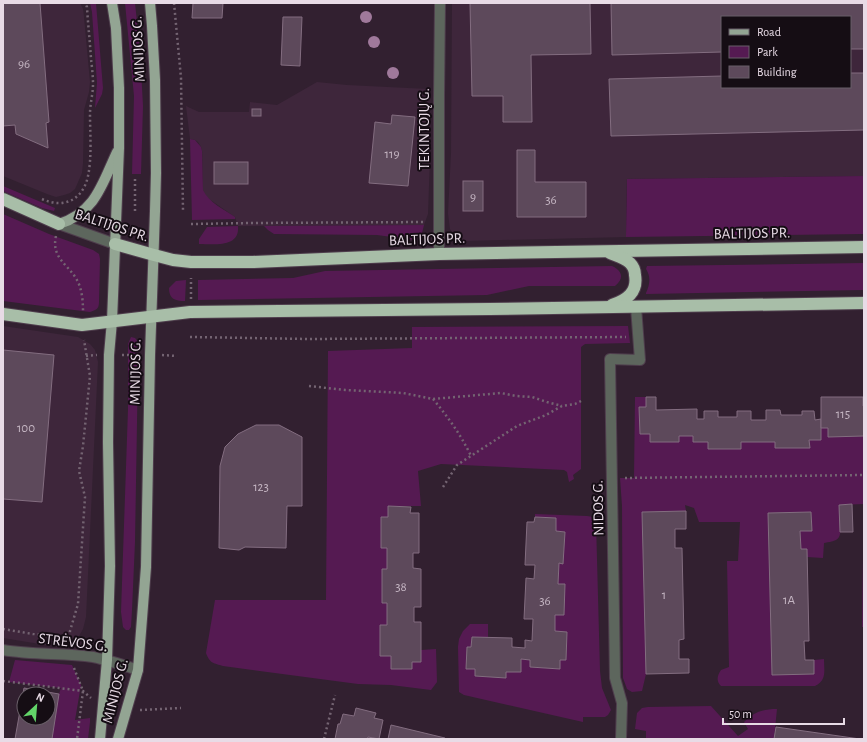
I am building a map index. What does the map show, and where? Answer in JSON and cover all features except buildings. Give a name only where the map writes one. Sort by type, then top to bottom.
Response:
[{"type":"highway","name":"BALTIJOS PR.","points":[[3,199],[58,230]]},
{"type":"highway","name":"BALTIJOS PR.","points":[[115,244],[173,260],[191,262],[254,262],[439,254],[864,247]]},
{"type":"highway","points":[[605,251],[629,262],[633,267],[636,279],[634,290],[628,297],[622,302],[606,307]]},
{"type":"highway","points":[[3,314],[82,325],[190,312],[864,302]]},
{"type":"main road","name":"MINIJOS G.","points":[[100,739],[107,660],[110,566],[108,442],[120,88],[116,28],[112,3]]},
{"type":"main road","name":"MINIJOS G.","points":[[118,739],[138,670],[146,567],[150,355],[156,173],[155,80],[150,3]]},
{"type":"main road","points":[[58,230],[87,208],[94,200],[119,148]]},
{"type":"street","name":"TEKINTOJŲ G.","points":[[439,254],[440,3]]},
{"type":"street","name":"BALTIJOS PR.","points":[[58,230],[115,244]]},
{"type":"street","name":"NIDOS G.","points":[[621,739],[622,703],[615,678],[610,359],[640,360],[636,306]]},
{"type":"street","name":"STRĖVOS G.","points":[[3,650],[94,658],[107,660],[138,670]]},
{"type":"path","points":[[38,198],[54,203],[63,204],[69,202],[79,195],[88,177],[90,167],[90,109],[93,83],[87,7],[85,3]]},
{"type":"path","points":[[174,3],[181,78],[183,211]]},
{"type":"path","points":[[135,179],[135,211]]},
{"type":"path","points":[[191,224],[253,222],[440,222]]},
{"type":"path","points":[[58,230],[55,249],[63,263],[80,286],[83,314]]},
{"type":"path","points":[[191,278],[191,301]]},
{"type":"path","points":[[190,337],[309,339],[638,336]]},
{"type":"path","points":[[77,739],[83,691],[68,655],[70,631],[78,604],[85,497],[79,471],[90,376],[84,340]]},
{"type":"path","points":[[86,356],[177,356]]},
{"type":"path","points":[[309,386],[345,390],[404,393],[433,399],[501,393],[532,397],[562,406]]},
{"type":"path","points":[[433,399],[462,438],[471,456]]},
{"type":"path","points":[[444,487],[457,465],[517,426],[546,415],[562,406],[575,404],[581,401]]},
{"type":"path","points":[[612,478],[864,475]]},
{"type":"path","points":[[3,629],[33,634],[70,637]]},
{"type":"path","points":[[324,739],[336,695]]},
{"type":"shaded area","points":[[3,3],[80,3],[83,9],[90,82],[84,110],[82,173],[75,189],[70,193],[56,197],[3,176]]},
{"type":"shaded area","points":[[452,3],[864,3],[864,176],[627,179],[626,237],[462,241],[454,236],[450,229],[448,213],[451,153]]},
{"type":"shaded area","points":[[317,82],[428,89],[430,158],[428,214],[424,225],[238,226],[235,217],[204,194],[202,151],[198,142],[190,139],[186,106],[199,112],[249,112],[250,102],[277,105]]},
{"type":"shaded area","points":[[3,326],[78,337],[90,344],[95,350],[98,362],[86,617],[83,629],[79,636],[73,641],[58,647],[3,638]]},
{"type":"green space","points":[[90,3],[96,3],[103,88],[102,94],[95,108],[97,83],[92,12]]},
{"type":"green space","points":[[125,3],[135,3],[140,50],[143,106],[141,174],[132,174],[134,96]]},
{"type":"green space","points":[[190,139],[195,140],[201,147],[203,190],[205,194],[217,205],[235,217],[235,219],[192,220]]},
{"type":"green space","points":[[864,176],[864,234],[626,237],[627,179]]},
{"type":"green space","points":[[3,186],[55,208],[54,211],[42,208],[3,191]]},
{"type":"green space","points":[[3,214],[49,234],[93,250],[99,254],[99,302],[97,309],[90,312],[3,301]]},
{"type":"green space","points":[[424,225],[422,233],[414,240],[377,235],[274,234],[264,226]]},
{"type":"green space","points":[[238,226],[238,233],[235,238],[230,241],[218,244],[199,244],[199,239],[207,227]]},
{"type":"green space","points":[[864,263],[864,290],[646,294],[649,281],[649,275],[646,269],[647,266]]},
{"type":"green space","points":[[612,266],[618,270],[621,275],[620,281],[615,286],[529,286],[487,295],[198,300],[198,280],[293,278],[325,271]]},
{"type":"green space","points":[[186,280],[185,301],[173,299],[170,295],[169,288],[176,281]]},
{"type":"green space","points":[[628,326],[630,343],[585,344],[581,347],[581,469],[573,475],[574,479],[569,482],[567,472],[564,470],[441,464],[418,471],[421,506],[388,506],[388,517],[381,517],[381,548],[387,548],[387,569],[382,569],[382,602],[387,603],[387,625],[380,625],[380,656],[391,656],[391,669],[412,662],[421,662],[421,650],[436,649],[437,682],[431,690],[391,685],[358,684],[223,666],[209,659],[206,653],[215,600],[326,600],[328,351],[412,348],[412,327]]},
{"type":"green space","points":[[131,337],[135,338],[138,342],[135,542],[131,627],[129,630],[126,630],[123,627],[121,612],[128,409],[128,344]]},
{"type":"green space","points":[[635,397],[646,397],[646,407],[639,408],[640,434],[650,434],[650,442],[679,442],[679,436],[693,436],[708,442],[708,449],[741,449],[741,442],[775,442],[775,448],[809,448],[809,440],[821,440],[821,428],[828,428],[828,437],[864,436],[864,504],[839,505],[840,534],[836,540],[824,543],[823,558],[807,557],[807,549],[801,549],[800,531],[812,531],[811,512],[768,513],[772,675],[814,674],[814,660],[824,659],[824,675],[819,684],[815,686],[721,686],[719,684],[718,676],[721,670],[729,667],[727,561],[738,561],[740,522],[699,522],[694,508],[685,505],[686,511],[642,512],[646,674],[642,691],[632,692],[627,689],[623,678],[622,506],[620,478],[634,478]]},
{"type":"green space","points":[[535,514],[587,516],[593,517],[596,522],[600,671],[602,688],[611,710],[605,717],[583,717],[583,722],[464,695],[459,692],[459,639],[463,631],[470,624],[488,624],[488,637],[472,637],[471,647],[467,648],[466,668],[475,669],[475,676],[506,678],[506,672],[521,672],[521,659],[530,660],[530,667],[560,669],[560,660],[566,660],[567,632],[555,631],[555,615],[564,615],[565,585],[558,584],[559,563],[563,563],[565,532],[556,531],[556,518],[535,517]]},
{"type":"green space","points":[[864,554],[864,627],[862,627],[863,558]]},
{"type":"green space","points":[[15,660],[72,665],[81,685],[75,720],[90,718],[88,739],[52,739],[54,726],[56,726],[56,713],[61,688],[56,687],[56,686],[9,682]]},
{"type":"green space","points":[[711,706],[738,736],[748,729],[744,722],[751,716],[763,710],[777,709],[774,739],[646,739],[646,731],[635,729],[637,713],[642,708]]}]
